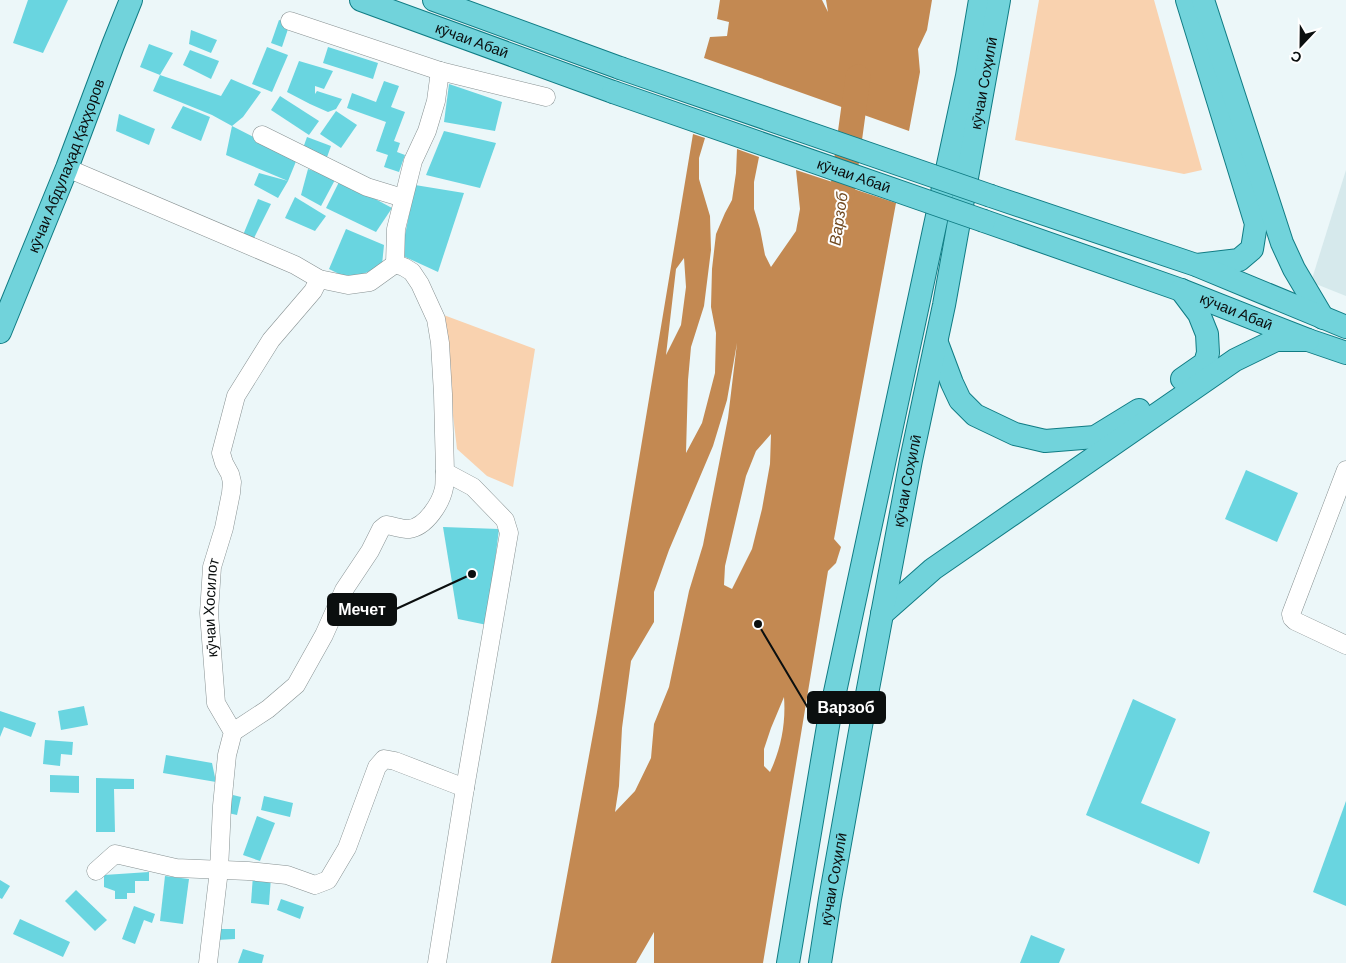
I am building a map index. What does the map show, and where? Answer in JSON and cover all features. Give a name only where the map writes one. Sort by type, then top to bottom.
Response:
[{"type":"main road","name":"кӯчаи Абдулаҳад Қаҳҳоров","points":[[0,332],[67,168],[112,45],[131,0]]},
{"type":"main road","name":"кӯчаи Абаӣ","points":[[361,0],[613,92],[1181,290],[1346,353]]},
{"type":"main road","name":"кӯчаи Абаӣ","points":[[434,0],[620,68],[1196,265],[1346,327]]},
{"type":"main road","points":[[788,963],[829,720],[967,76],[980,0]]},
{"type":"main road","name":"кӯчаи Соҳилӣ","points":[[820,963],[882,614],[911,460],[937,343],[999,0]]},
{"type":"main road","points":[[1187,0],[1256,224],[1252,249],[1239,260],[1196,265]]},
{"type":"main road","points":[[1203,0],[1282,243],[1294,269],[1324,318]]},
{"type":"main road","points":[[937,343],[960,400],[975,415],[1015,434],[1045,441],[1095,437],[1133,414],[1205,363],[1208,353],[1207,334],[1200,314],[1181,290]]},
{"type":"main road","points":[[882,614],[933,569],[1235,360],[1276,340],[1308,340]]},
{"type":"street","points":[[290,21],[440,71],[546,97]]},
{"type":"street","points":[[395,264],[396,229],[403,198],[413,161],[427,131],[434,108],[440,71]]},
{"type":"street","points":[[262,135],[367,187],[403,198]]},
{"type":"street","points":[[67,168],[295,265],[319,279],[348,285],[370,282],[395,264]]},
{"type":"street","points":[[208,963],[219,870],[227,756],[233,732],[268,709],[296,685],[314,655],[344,590],[370,551],[381,529],[386,525],[401,529],[416,527],[434,511],[444,488],[443,394],[440,343],[436,319],[420,284],[412,272],[395,264]]},
{"type":"street","name":"кӯчаи Хосилот","points":[[233,732],[216,702],[209,614],[212,567],[232,493],[230,474],[224,464],[221,453],[236,396],[272,340],[313,291],[319,279]]},
{"type":"street","points":[[1346,470],[1291,614],[1295,621],[1346,645]]},
{"type":"street","points":[[438,963],[465,788],[509,533],[505,520],[473,487],[445,472]]},
{"type":"street","points":[[96,870],[115,854],[176,868],[248,871],[287,875],[315,885],[328,880],[347,848],[378,767],[384,759],[395,761],[465,788]]},
{"type":"shaded area","points":[[1039,0],[1154,0],[1202,170],[1184,174],[1015,140]]},
{"type":"shaded area","points":[[1346,170],[1346,296],[1311,282]]},
{"type":"shaded area","points":[[441,314],[535,349],[513,487],[487,476],[457,449]]},
{"type":"water","points":[[720,0],[822,0],[828,12],[826,0],[932,0],[927,30],[918,49],[920,72],[909,131],[704,58],[710,37],[727,36],[729,22],[717,19]]},
{"type":"water","points":[[693,134],[705,138],[699,158],[699,179],[710,216],[711,250],[704,306],[691,347],[686,453],[702,423],[715,373],[716,333],[711,307],[712,269],[716,234],[732,200],[737,149],[759,157],[754,182],[754,209],[765,255],[771,267],[796,231],[800,209],[796,170],[896,203],[834,539],[841,547],[836,563],[828,571],[763,963],[654,963],[654,932],[636,963],[551,963],[597,712]],"holes":[[[684,258],[686,287],[681,325],[666,355],[676,269]],[[737,343],[728,418],[703,545],[689,591],[669,687],[654,724],[651,758],[635,791],[615,812],[619,786],[622,728],[631,661],[654,622],[654,592],[669,550],[713,446],[727,400]],[[771,434],[770,464],[752,549],[732,589],[724,585],[725,566],[746,476],[756,451]],[[784,697],[782,736],[770,772],[764,766],[764,749]]]},
{"type":"building","points":[[28,0],[68,0],[43,53],[13,43]]},
{"type":"building","points":[[279,20],[290,23],[282,47],[271,43]]},
{"type":"building","points":[[191,30],[217,40],[211,53],[189,44]]},
{"type":"building","points":[[149,44],[173,53],[160,75],[140,67]]},
{"type":"building","points":[[267,47],[288,55],[272,92],[252,84]]},
{"type":"building","points":[[328,47],[378,63],[373,79],[323,63]]},
{"type":"building","points":[[190,50],[219,61],[211,79],[183,65]]},
{"type":"building","points":[[299,61],[333,71],[324,89],[315,86],[315,94],[317,91],[342,99],[336,109],[328,112],[287,92]]},
{"type":"building","points":[[160,75],[221,96],[231,79],[261,92],[243,117],[232,126],[212,115],[153,91]]},
{"type":"building","points":[[384,81],[399,86],[391,107],[405,112],[394,141],[400,143],[397,152],[405,155],[399,172],[384,167],[388,155],[376,151],[386,122],[347,108],[352,93],[376,102]]},
{"type":"building","points":[[449,84],[502,102],[495,131],[444,122]]},
{"type":"building","points":[[280,96],[319,121],[309,135],[271,110]]},
{"type":"building","points":[[183,106],[210,117],[201,141],[171,128]]},
{"type":"building","points":[[336,111],[357,125],[341,148],[320,134]]},
{"type":"building","points":[[119,114],[155,129],[149,145],[116,131]]},
{"type":"building","points":[[232,126],[297,159],[288,181],[226,155]]},
{"type":"building","points":[[444,131],[496,143],[480,188],[426,175]]},
{"type":"building","points":[[307,137],[331,146],[326,160],[302,151]]},
{"type":"building","points":[[308,169],[336,178],[321,206],[301,195]]},
{"type":"building","points":[[259,173],[288,181],[278,198],[254,185]]},
{"type":"building","points":[[340,180],[392,208],[376,232],[326,208]]},
{"type":"building","points":[[415,185],[464,193],[438,272],[401,255]]},
{"type":"building","points":[[295,197],[326,216],[315,231],[285,218]]},
{"type":"building","points":[[258,199],[271,204],[254,238],[243,235]]},
{"type":"building","points":[[346,229],[384,245],[382,265],[351,280],[329,269]]},
{"type":"building","points":[[1246,470],[1298,493],[1277,542],[1225,519]]},
{"type":"building","points":[[443,527],[499,529],[487,625],[458,619]]},
{"type":"building","points":[[1133,699],[1176,719],[1141,803],[1210,832],[1199,864],[1086,815]]},
{"type":"building","points":[[84,706],[88,725],[61,730],[58,711]]},
{"type":"building","points":[[0,711],[36,723],[31,737],[4,727],[0,737]]},
{"type":"building","points":[[45,740],[73,742],[72,755],[61,754],[60,766],[43,764]]},
{"type":"building","points":[[166,755],[212,763],[216,782],[163,773]]},
{"type":"building","points":[[50,775],[79,776],[79,793],[50,792]]},
{"type":"building","points":[[96,778],[134,779],[134,789],[114,789],[115,832],[96,832]]},
{"type":"building","points":[[233,795],[241,797],[237,815],[228,813]]},
{"type":"building","points":[[264,796],[293,803],[290,817],[261,810]]},
{"type":"building","points":[[1346,801],[1346,906],[1313,892]]},
{"type":"building","points":[[257,816],[275,823],[260,861],[243,855]]},
{"type":"building","points":[[149,872],[149,881],[135,881],[135,893],[127,893],[127,899],[115,899],[115,891],[104,887],[104,875]]},
{"type":"building","points":[[253,875],[271,877],[269,905],[251,903]]},
{"type":"building","points":[[165,876],[189,879],[183,924],[160,921]]},
{"type":"building","points":[[0,880],[10,886],[2,899],[0,898]]},
{"type":"building","points":[[76,890],[107,920],[95,931],[65,901]]},
{"type":"building","points":[[281,899],[304,907],[300,919],[277,910]]},
{"type":"building","points":[[134,906],[155,914],[152,923],[144,920],[135,944],[122,939]]},
{"type":"building","points":[[20,919],[70,942],[63,957],[13,934]]},
{"type":"building","points":[[217,929],[235,929],[235,939],[217,940]]},
{"type":"building","points":[[1031,935],[1065,949],[1059,963],[1020,963]]},
{"type":"building","points":[[243,949],[264,955],[262,963],[238,963]]},
{"type":"waterway","name":"Варзоб","points":[[842,194],[858,77]]},
{"type":"place","name":"Мечет","points":[[472,574]]},
{"type":"place","name":"Варзоб","points":[[758,624]]}]
